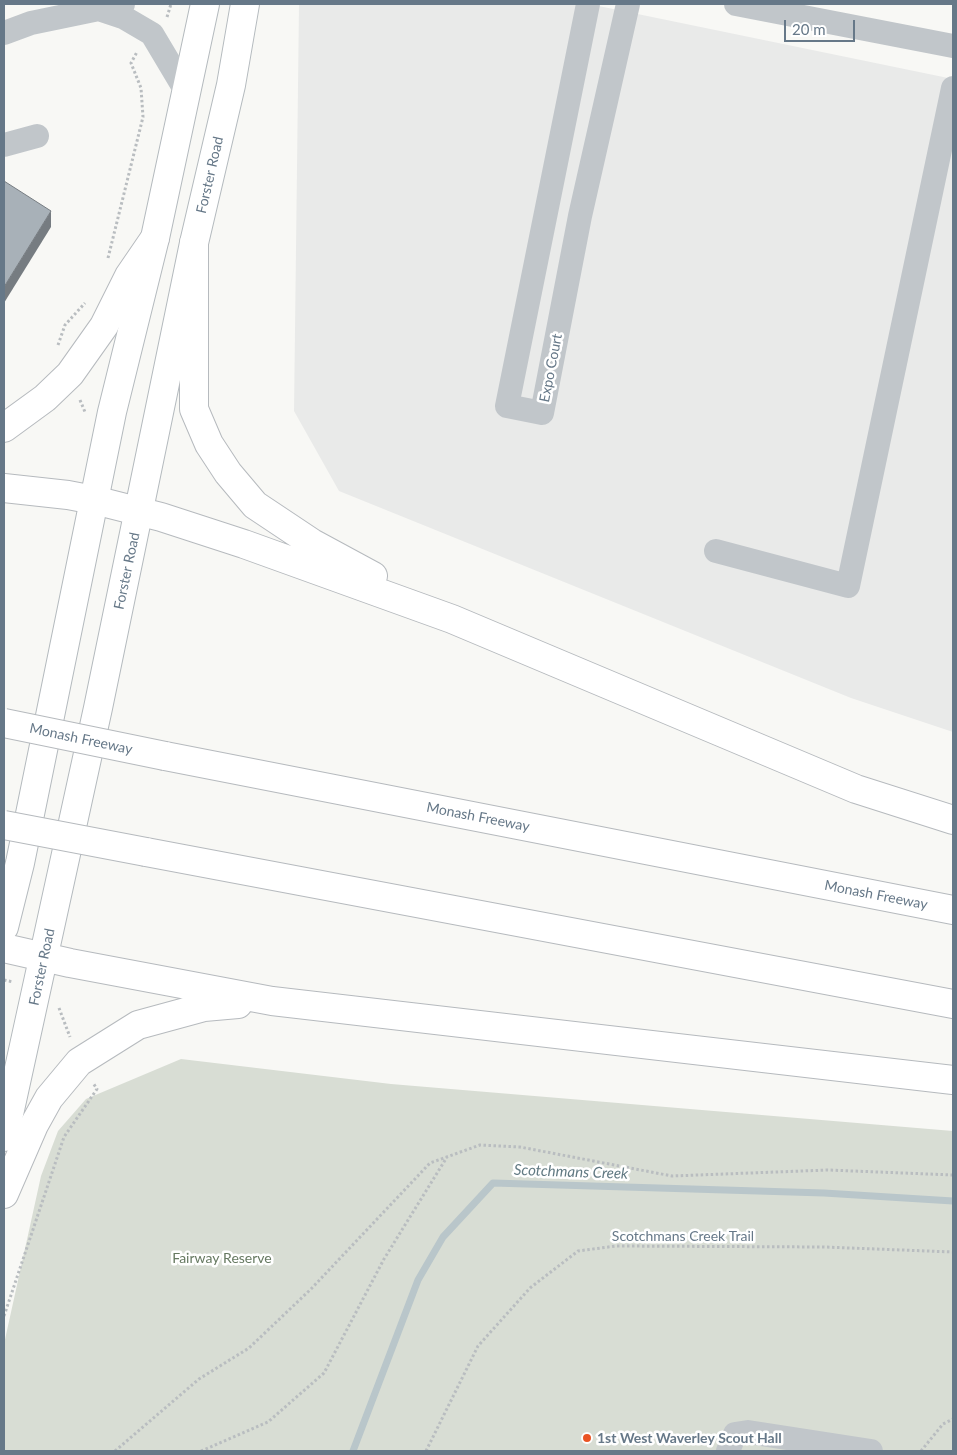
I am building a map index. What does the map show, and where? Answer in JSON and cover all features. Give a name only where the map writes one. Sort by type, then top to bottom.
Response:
[{"type":"main road","points":[[4,927],[20,864],[112,412],[155,238],[204,4]]},
{"type":"main road","name":"Forster Road","points":[[4,1137],[139,511],[194,243],[231,84],[245,4]]},
{"type":"main road","points":[[4,428],[45,398],[70,374],[104,326],[129,276],[155,238]]},
{"type":"main road","points":[[194,243],[194,409],[210,444],[228,473],[256,504],[312,543],[452,620]]},
{"type":"main road","points":[[4,488],[68,495],[94,500],[139,511],[244,544],[452,620],[856,789],[953,820]]},
{"type":"main road","name":"Monash Freeway","points":[[4,723],[953,910]]},
{"type":"main road","points":[[4,824],[953,1004]]},
{"type":"main road","points":[[4,948],[44,958],[272,1001],[953,1080]]},
{"type":"main road","points":[[4,1194],[34,1125],[49,1098],[79,1062],[138,1025],[169,1015],[204,1007],[272,1001]]},
{"type":"street","points":[[31,23],[55,4]]},
{"type":"street","name":"Expo Court","points":[[588,4],[507,406],[542,413],[580,216],[628,4]]},
{"type":"street","points":[[736,4],[953,46]]},
{"type":"street","points":[[4,33],[31,23],[112,7],[123,17],[152,34],[186,91]]},
{"type":"street","points":[[716,551],[848,586],[953,88]]},
{"type":"street","points":[[4,145],[37,136]]},
{"type":"street","points":[[547,209],[580,216]]},
{"type":"street","points":[[728,1451],[736,1434],[748,1432],[871,1451]]},
{"type":"path","points":[[115,1451],[199,1379],[249,1348],[311,1289],[430,1163],[480,1145],[520,1147],[672,1176],[828,1170],[953,1175]]},
{"type":"path","points":[[201,1451],[268,1422],[324,1373],[384,1259],[448,1157]]},
{"type":"path","name":"Scotchmans Creek Trail","points":[[426,1451],[478,1346],[530,1288],[578,1251],[616,1246],[824,1247],[953,1252]]},
{"type":"path","points":[[921,1451],[943,1424],[953,1419]]},
{"type":"shaded area","points":[[299,4],[589,4],[953,79],[953,732],[851,698],[339,491],[294,411]]},
{"type":"green space","name":"Fairway Reserve","points":[[181,1059],[391,1084],[953,1131],[953,1451],[4,1451],[4,1344],[41,1176],[58,1131],[86,1099]]},
{"type":"building","points":[[4,181],[51,211],[4,287]]},
{"type":"waterway","name":"Scotchmans Creek","points":[[353,1451],[418,1280],[443,1237],[493,1183],[824,1193],[953,1201]]},
{"type":"place","name":"1st West Waverley Scout Hall","points":[[587,1438]]}]
